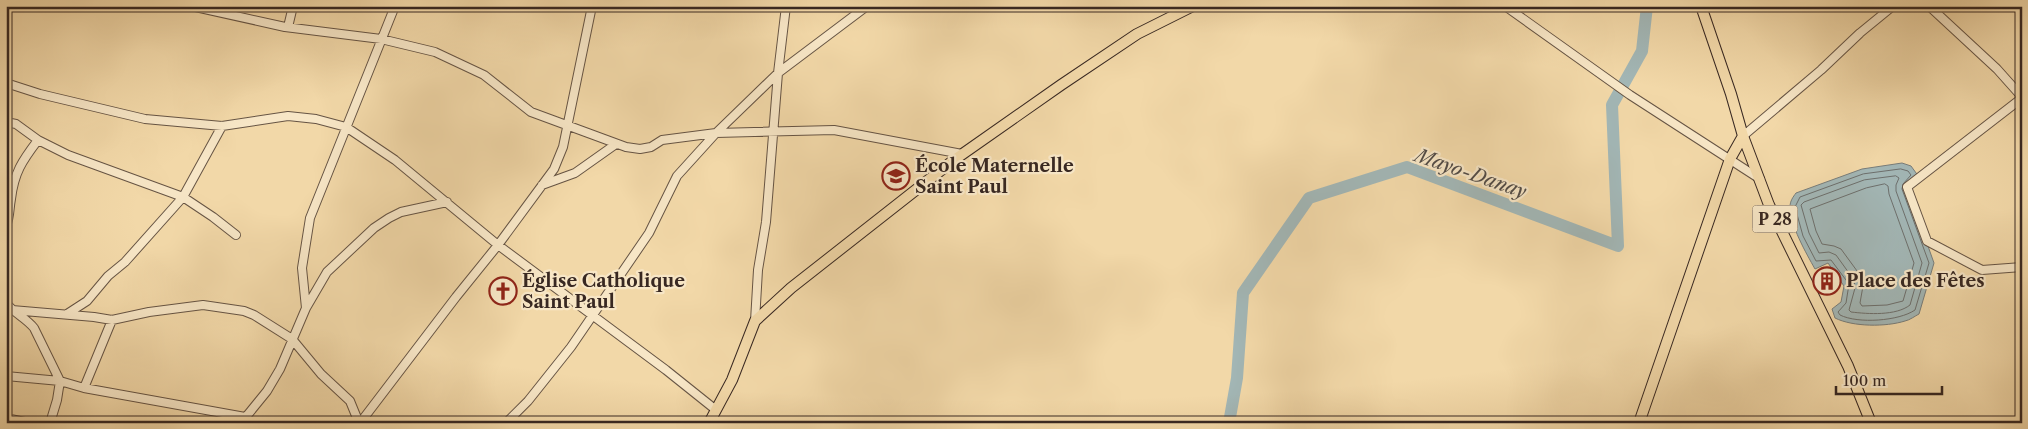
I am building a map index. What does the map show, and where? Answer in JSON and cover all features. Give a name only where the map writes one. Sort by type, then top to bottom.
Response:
[{"type":"main road","points":[[709,423],[732,380],[755,320],[833,254],[962,154],[1137,34],[1193,6]]},
{"type":"main road","name":"P 28","points":[[1701,6],[1731,94],[1742,136],[1769,205],[1848,366],[1870,420]]},
{"type":"main road","points":[[1639,423],[1730,159],[1742,136]]},
{"type":"street","points":[[191,6],[288,27],[381,39],[435,52],[467,65],[507,92],[531,112],[616,144],[640,149],[651,147],[662,140],[716,133],[834,130],[962,154]]},
{"type":"street","points":[[288,27],[293,6]]},
{"type":"street","points":[[306,308],[302,268],[310,218],[395,6]]},
{"type":"street","points":[[12,310],[112,320],[149,312],[212,305],[244,311],[254,315],[292,339],[321,374],[350,401],[360,423],[498,245],[558,160],[567,127],[592,6]]},
{"type":"street","points":[[755,320],[758,270],[766,222],[775,130],[778,73],[786,6]]},
{"type":"street","points":[[506,423],[549,376],[572,347],[649,233],[677,176],[716,133],[778,73],[866,6]]},
{"type":"street","points":[[1506,6],[1630,95],[1760,179]]},
{"type":"street","points":[[1742,136],[1893,6]]},
{"type":"street","points":[[1929,6],[1997,70],[2022,98],[1907,187],[1927,241],[1982,270],[2022,267]]},
{"type":"street","points":[[6,83],[40,94],[145,119],[222,126],[288,116],[316,119],[346,127],[395,160],[498,245],[666,370],[716,410]]},
{"type":"street","points":[[6,122],[16,124],[38,140],[68,155],[183,197],[214,217],[236,236]]},
{"type":"street","points":[[67,314],[87,301],[108,276],[125,262],[183,197],[222,126]]},
{"type":"street","points":[[6,226],[10,217],[11,199],[17,170],[38,140]]},
{"type":"street","points":[[542,185],[575,173],[616,144]]},
{"type":"street","points":[[6,376],[60,381],[84,388],[243,420],[267,391],[280,368],[306,308],[327,272],[374,228],[389,218],[401,212],[447,202]]},
{"type":"street","points":[[6,303],[12,310],[28,320],[34,328],[60,381],[50,423]]},
{"type":"street","points":[[84,388],[112,320]]},
{"type":"street","points":[[6,418],[29,423]]},
{"type":"street","points":[[1870,420],[1879,423]]},
{"type":"water","points":[[1902,163],[1911,166],[1919,177],[1907,187],[1934,263],[1919,314],[1897,323],[1879,325],[1842,321],[1835,318],[1832,309],[1841,302],[1844,286],[1828,263],[1815,269],[1803,247],[1793,222],[1790,207],[1791,201],[1796,193],[1862,169]]},
{"type":"waterway","name":"Mayo-Danay","points":[[1229,423],[1237,378],[1243,293],[1309,198],[1407,167],[1618,246],[1612,105],[1642,51],[1647,6]]},
{"type":"place","name":"École Maternelle Saint Paul","points":[[896,176]]},
{"type":"place","name":"Place des Fêtes","points":[[1827,281]]},
{"type":"place","name":"Église Catholique Saint Paul","points":[[503,291]]}]
